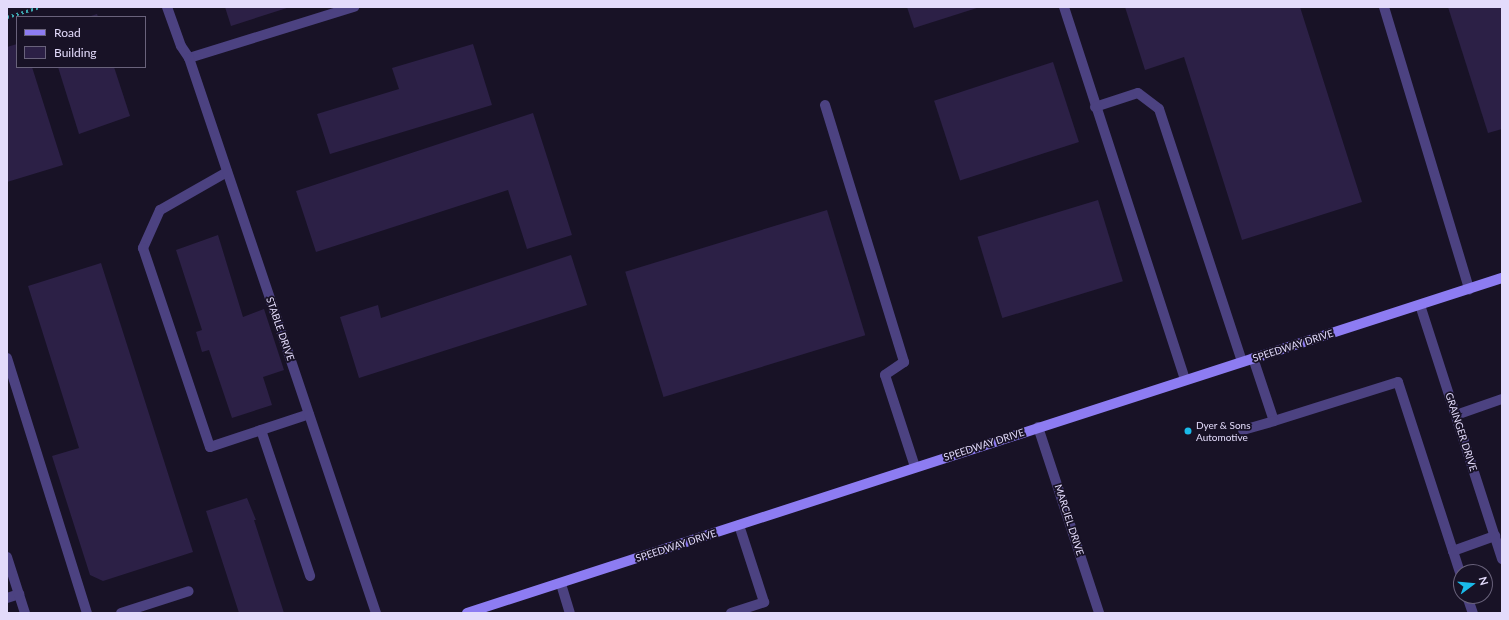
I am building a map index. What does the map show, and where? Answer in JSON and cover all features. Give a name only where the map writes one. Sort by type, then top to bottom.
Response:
[{"type":"main road","name":"SPEEDWAY DRIVE","points":[[467,613],[1502,278]]},
{"type":"street","name":"STABLE DRIVE","points":[[168,7],[181,46],[189,58],[376,613]]},
{"type":"street","points":[[189,58],[354,7]]},
{"type":"street","points":[[1064,7],[1095,107],[1185,380]]},
{"type":"street","points":[[1384,7],[1469,289]]},
{"type":"street","points":[[1095,107],[1138,93],[1159,109],[1242,362]]},
{"type":"street","points":[[825,105],[904,362],[885,375],[914,468]]},
{"type":"street","points":[[227,172],[160,210],[143,248],[210,447],[309,414]]},
{"type":"street","name":"GRAINGER DRIVE","points":[[1420,305],[1502,559]]},
{"type":"street","points":[[7,358],[87,613]]},
{"type":"street","points":[[1253,358],[1274,420]]},
{"type":"street","points":[[1243,430],[1398,382],[1457,564]]},
{"type":"street","points":[[1456,415],[1502,399]]},
{"type":"street","name":"MARCIEL DRIVE","points":[[1038,427],[1099,613]]},
{"type":"street","points":[[261,430],[310,576]]},
{"type":"street","points":[[731,613],[764,602],[739,525]]},
{"type":"street","points":[[1453,550],[1495,536]]},
{"type":"street","points":[[7,557],[25,613]]},
{"type":"street","points":[[560,584],[570,613]]},
{"type":"street","points":[[121,613],[189,591]]},
{"type":"street","points":[[7,598],[19,594]]},
{"type":"path","points":[[7,17],[39,7]]},
{"type":"building","points":[[225,7],[290,7],[231,26]]},
{"type":"building","points":[[907,7],[980,7],[914,28]]},
{"type":"building","points":[[1125,7],[1300,7],[1362,202],[1242,240],[1184,57],[1145,70]]},
{"type":"building","points":[[1448,7],[1502,7],[1502,129],[1488,133]]},
{"type":"building","points":[[16,44],[16,68],[32,68],[63,165],[7,182],[7,47]]},
{"type":"building","points":[[473,44],[492,105],[330,154],[317,114],[399,89],[392,68]]},
{"type":"building","points":[[1053,62],[1079,142],[960,181],[934,101]]},
{"type":"building","points":[[58,68],[114,68],[130,116],[79,134]]},
{"type":"building","points":[[533,113],[572,235],[527,249],[508,190],[316,252],[296,191]]},
{"type":"building","points":[[1098,200],[1123,281],[1002,318],[978,237]]},
{"type":"building","points":[[827,210],[865,335],[664,397],[625,272]]},
{"type":"building","points":[[218,235],[243,317],[264,309],[284,370],[263,377],[272,405],[232,418],[209,350],[202,352],[196,332],[202,330],[176,250]]},
{"type":"building","points":[[571,255],[587,305],[359,378],[340,317],[378,305],[381,318]]},
{"type":"building","points":[[101,263],[193,552],[103,581],[90,575],[52,456],[79,448],[28,286]]},
{"type":"building","points":[[247,498],[256,520],[254,520],[284,613],[239,613],[206,511]]},
{"type":"place","name":"Dyer & Sons Automotive","points":[[1188,431]]}]
